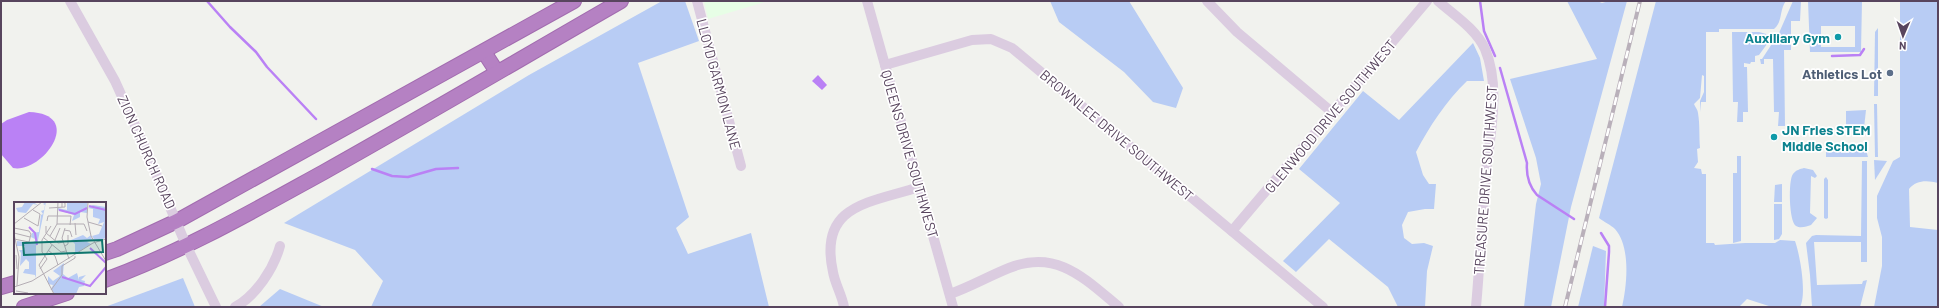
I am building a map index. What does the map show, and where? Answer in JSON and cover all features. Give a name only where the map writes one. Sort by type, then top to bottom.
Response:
[{"type":"highway","points":[[106,253],[176,221],[574,1]]},
{"type":"highway","points":[[106,280],[128,272],[234,222],[621,1]]},
{"type":"highway","points":[[484,52],[497,72]]},
{"type":"highway","points":[[1,287],[14,283]]},
{"type":"highway","points":[[24,307],[65,294]]},
{"type":"street","name":"ZION CHURCH ROAD","points":[[70,1],[115,81],[186,245],[216,307]]},
{"type":"street","name":"LLOYD GARMON LANE","points":[[697,1],[741,166]]},
{"type":"street","name":"QUEENS DRIVE SOUTHWEST","points":[[867,1],[954,307]]},
{"type":"street","points":[[1207,1],[1237,32],[1333,113]]},
{"type":"street","name":"GLENWOOD DRIVE SOUTHWEST","points":[[1232,231],[1427,1]]},
{"type":"street","name":"TREASURE DRIVE SOUTHWEST","points":[[1438,1],[1467,25],[1478,39],[1489,59],[1492,79],[1492,116],[1476,307]]},
{"type":"street","name":"BROWNLEE DRIVE SOUTHWEST","points":[[885,65],[972,40],[991,39],[1012,48],[1324,307]]},
{"type":"street","points":[[844,307],[833,273],[829,248],[834,228],[842,217],[853,208],[919,188]]},
{"type":"street","points":[[235,307],[262,282],[276,261],[280,246]]},
{"type":"street","points":[[950,294],[1022,264],[1044,262],[1060,265],[1074,272],[1119,307]]},
{"type":"shaded area","points":[[662,1],[685,1],[699,41],[638,63],[689,217],[676,228],[688,254],[751,233],[769,307],[371,307],[383,281],[355,250],[284,223],[529,75]]},
{"type":"shaded area","points":[[704,1],[768,1],[708,19]]},
{"type":"shaded area","points":[[1050,1],[1129,1],[1183,88],[1176,108],[1153,102],[1124,72],[1059,22]]},
{"type":"shaded area","points":[[1567,1],[1597,1],[1602,3],[1609,1],[1627,1],[1571,207],[1551,307],[1524,307],[1536,204],[1541,184],[1536,158],[1510,79],[1597,59]]},
{"type":"shaded area","points":[[1656,1],[1786,1],[1782,8],[1779,23],[1774,29],[1719,29],[1719,32],[1706,32],[1706,102],[1701,102],[1700,112],[1700,101],[1704,92],[1704,76],[1702,75],[1700,98],[1694,104],[1698,112],[1700,148],[1697,149],[1698,162],[1694,168],[1701,169],[1702,174],[1706,174],[1706,243],[1714,243],[1715,245],[1775,243],[1780,240],[1795,241],[1801,265],[1803,284],[1802,301],[1800,307],[1772,307],[1747,299],[1739,307],[1622,307],[1626,278],[1626,256],[1624,246],[1615,229],[1599,218]]},
{"type":"shaded area","points":[[1793,1],[1801,1],[1800,21],[1791,21],[1791,50],[1784,50],[1785,126],[1778,126],[1779,112],[1774,112],[1773,59],[1764,59],[1764,64],[1761,64],[1760,59],[1762,59],[1779,33]]},
{"type":"shaded area","points":[[1808,1],[1862,1],[1861,52],[1810,52]],"holes":[[[1821,26],[1855,26],[1855,47],[1821,47]]]},
{"type":"shaded area","points":[[1900,1],[1938,1],[1938,183],[1930,181],[1918,182],[1909,189],[1910,227],[1938,230],[1938,307],[1874,307],[1882,266],[1882,237],[1877,218],[1877,196],[1893,161],[1900,157]]},
{"type":"shaded area","points":[[1878,28],[1878,96],[1874,96],[1875,32]]},
{"type":"shaded area","points":[[1732,32],[1759,32],[1770,35],[1770,40],[1759,55],[1755,56],[1755,62],[1751,62],[1750,64],[1744,63],[1744,67],[1747,67],[1748,112],[1743,112],[1743,122],[1737,122],[1738,102],[1733,102]]},
{"type":"shaded area","points":[[1473,43],[1480,58],[1484,81],[1467,81],[1445,106],[1421,143],[1416,152],[1423,175],[1429,184],[1436,184],[1434,209],[1408,212],[1402,225],[1404,238],[1412,244],[1424,243],[1433,246],[1427,271],[1425,307],[1398,307],[1388,287],[1329,239],[1296,272],[1283,261],[1340,203],[1299,169],[1363,91],[1399,120]]},
{"type":"shaded area","points":[[818,75],[827,85],[822,90],[812,81]]},
{"type":"shaded area","points":[[1874,104],[1877,104],[1878,157],[1875,157]]},
{"type":"shaded area","points":[[1866,110],[1864,128],[1858,131],[1846,129],[1846,111]]},
{"type":"shaded area","points":[[29,112],[46,115],[55,122],[57,132],[53,143],[46,153],[36,162],[24,167],[13,168],[1,154],[1,124],[7,120]]},
{"type":"shaded area","points":[[1861,147],[1866,150],[1868,157],[1826,157],[1826,151],[1848,152],[1850,148]]},
{"type":"shaded area","points":[[1737,156],[1741,156],[1741,241],[1733,243],[1733,173],[1737,173]]},
{"type":"shaded area","points":[[1874,160],[1887,161],[1875,180]]},
{"type":"shaded area","points":[[1862,161],[1867,161],[1867,262],[1861,262],[1861,242],[1814,242],[1817,285],[1862,284],[1863,281],[1867,280],[1860,307],[1812,307],[1806,243],[1812,236],[1816,235],[1861,236]]},
{"type":"shaded area","points":[[1804,168],[1813,170],[1817,176],[1815,178],[1811,176],[1810,213],[1817,218],[1811,225],[1800,227],[1796,226],[1792,217],[1790,184],[1793,174]]},
{"type":"shaded area","points":[[1826,177],[1828,180],[1828,218],[1826,219],[1824,218],[1824,179]]},
{"type":"shaded area","points":[[1782,184],[1782,202],[1774,202],[1775,185]]},
{"type":"shaded area","points":[[1774,204],[1782,204],[1782,234],[1779,239],[1774,240]]},
{"type":"shaded area","points":[[1593,246],[1606,251],[1604,307],[1578,307]]},
{"type":"shaded area","points":[[183,278],[195,307],[105,307]]},
{"type":"shaded area","points":[[280,289],[324,307],[259,307]]},
{"type":"waterway","points":[[207,1],[230,27],[256,52],[267,67],[316,119]]},
{"type":"waterway","points":[[1480,1],[1484,31],[1495,56]]},
{"type":"waterway","points":[[1832,56],[1860,55],[1864,49]]},
{"type":"waterway","points":[[1500,68],[1527,163],[1527,172],[1530,184],[1537,195],[1574,219]]},
{"type":"waterway","points":[[372,169],[392,176],[408,177],[436,169],[458,168]]},
{"type":"waterway","points":[[1601,233],[1609,246],[1605,307]]},
{"type":"railway","points":[[1565,307],[1640,1]]},
{"type":"place","name":"Auxiliary Gym","points":[[1838,37]]},
{"type":"place","name":"Athletics Lot","points":[[1890,73]]},
{"type":"place","name":"JN Fries STEM Middle School","points":[[1774,137]]}]
